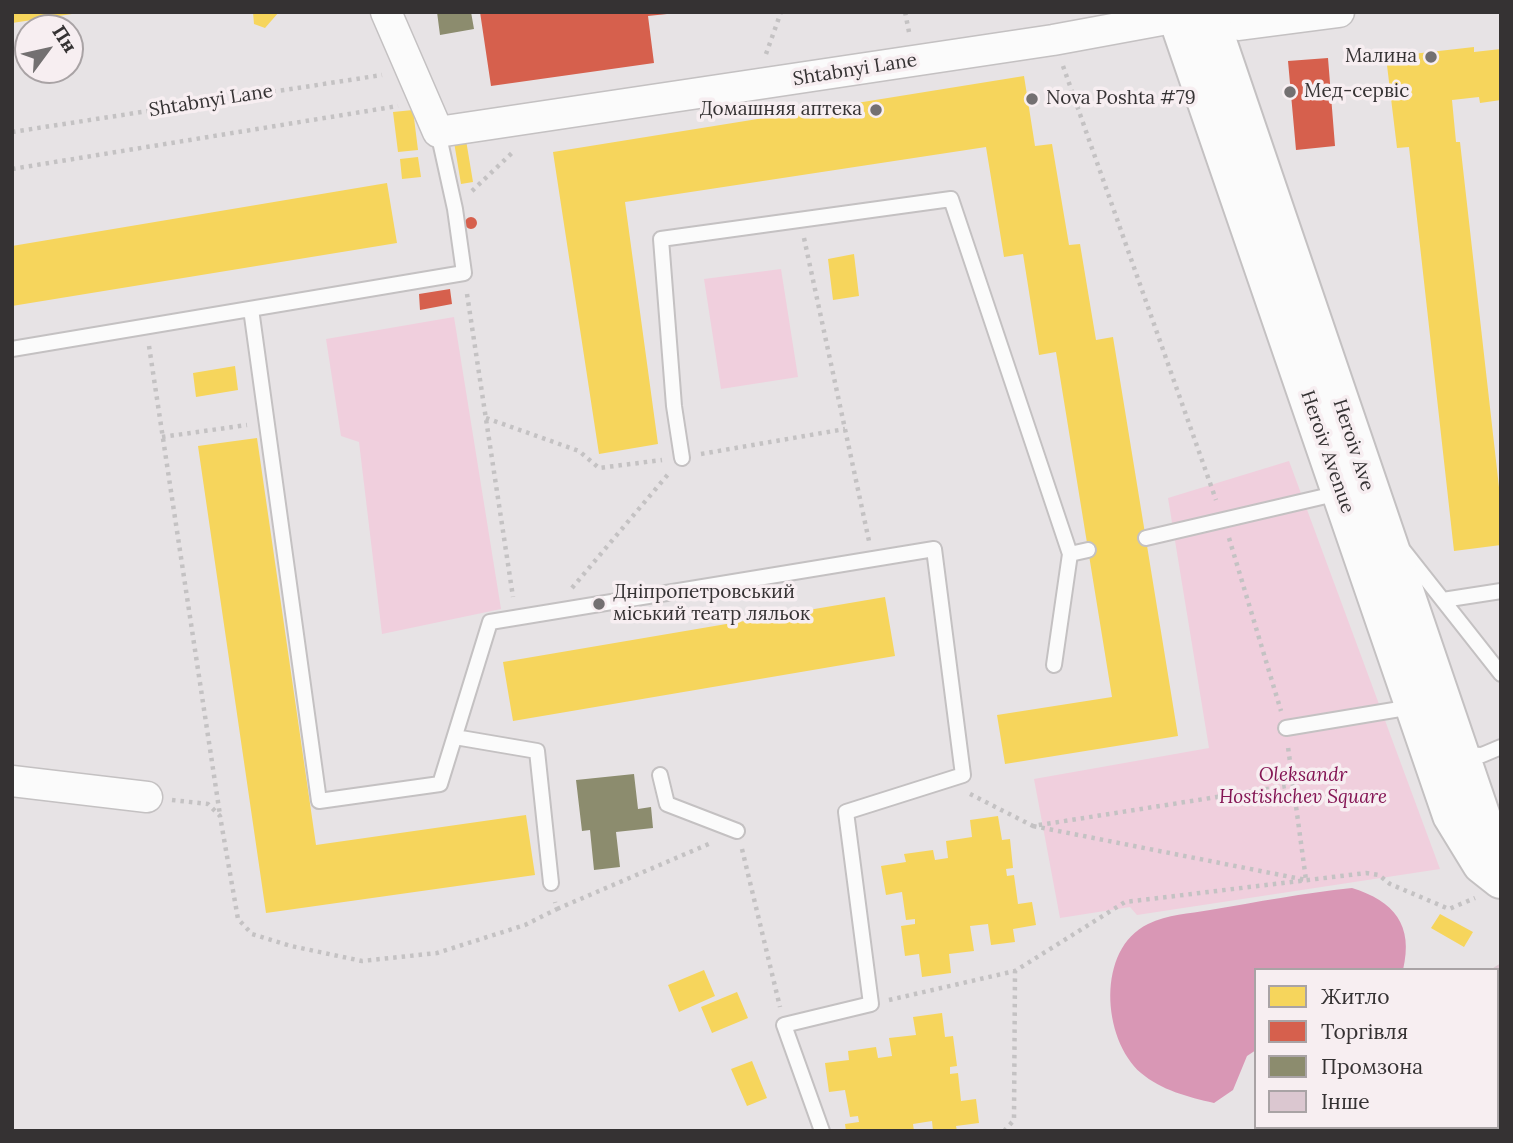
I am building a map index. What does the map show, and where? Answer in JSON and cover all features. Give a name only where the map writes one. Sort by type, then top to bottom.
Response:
[{"type":"main road","name":"Heroiv Avenue","points":[[1192,15],[1340,492],[1417,718],[1452,815],[1482,863],[1500,878]]},
{"type":"main road","name":"Heroiv Ave","points":[[1192,15],[1378,517],[1458,754],[1491,840],[1500,878]]},
{"type":"street","points":[[386,12],[438,132]]},
{"type":"street","name":"Shtabnyi Lane","points":[[438,132],[1053,40],[1192,15],[1239,24],[1339,12]]},
{"type":"street","points":[[12,781],[147,797]]},
{"type":"lane","points":[[12,349],[464,273],[455,209],[438,132]]},
{"type":"lane","points":[[682,458],[674,406],[661,239],[951,199],[1070,554],[1054,665]]},
{"type":"lane","points":[[251,309],[319,801],[440,784],[490,622],[934,549],[963,775],[846,812],[872,1004],[784,1025],[822,1131]]},
{"type":"lane","points":[[1146,538],[1340,492]]},
{"type":"lane","points":[[1378,517],[1501,674]]},
{"type":"lane","points":[[1070,554],[1088,550]]},
{"type":"lane","points":[[1443,600],[1501,591]]},
{"type":"lane","points":[[1286,728],[1417,718],[1441,747],[1458,754],[1482,755],[1501,747]]},
{"type":"lane","points":[[454,737],[537,751],[551,883]]},
{"type":"lane","points":[[660,775],[667,804],[737,831]]},
{"type":"path","points":[[755,85],[781,12]]},
{"type":"path","points":[[1053,40],[1223,520],[1286,728],[1306,880]]},
{"type":"path","name":"Shtabnyi Lane","points":[[12,132],[410,69]]},
{"type":"path","points":[[12,169],[423,102]]},
{"type":"path","points":[[455,209],[521,145]]},
{"type":"path","points":[[800,219],[873,559]]},
{"type":"path","points":[[464,273],[516,618]]},
{"type":"path","points":[[146,327],[238,919],[252,934],[291,946],[362,961],[438,953],[525,925],[737,831],[784,1025]]},
{"type":"path","points":[[486,418],[579,451],[599,468],[682,458],[845,429]]},
{"type":"path","points":[[162,437],[266,422]]},
{"type":"path","points":[[551,613],[682,458]]},
{"type":"path","points":[[963,775],[968,793],[1033,826],[1306,880]]},
{"type":"path","points":[[1033,826],[1293,785]]},
{"type":"path","points":[[147,797],[208,804],[220,816]]},
{"type":"path","points":[[872,1004],[1015,971],[1125,902],[1366,873],[1379,876],[1390,884],[1449,909],[1471,901],[1500,878]]},
{"type":"path","points":[[551,883],[556,909]]},
{"type":"path","points":[[1004,1131],[1014,1120],[1015,971]]},
{"type":"green space","points":[[781,269],[798,377],[721,389],[704,279]]},
{"type":"green space","points":[[454,317],[501,609],[382,634],[359,442],[341,436],[326,339]]},
{"type":"green space","name":"Oleksandr Hostishchev Square","points":[[1289,461],[1440,869],[1137,915],[1130,907],[1060,918],[1034,779],[1209,748],[1168,498]]},
{"type":"shaded area","points":[[1352,888],[1379,900],[1397,917],[1403,928],[1406,940],[1403,968],[1254,968],[1254,1051],[1247,1056],[1233,1090],[1214,1103],[1166,1088],[1141,1073],[1128,1058],[1118,1039],[1112,1018],[1110,995],[1119,953],[1131,936],[1148,924],[1171,916]]},
{"type":"building: Житло","points":[[12,12],[72,12],[14,14],[12,23]]},
{"type":"building: Житло","points":[[253,12],[279,12],[265,28],[254,24]]},
{"type":"building: Житло","points":[[1474,47],[1474,52],[1501,49],[1501,100],[1480,103],[1479,97],[1452,100],[1456,142],[1460,142],[1501,505],[1501,545],[1454,551],[1409,147],[1397,148],[1386,57]]},
{"type":"building: Житло","points":[[1024,76],[1035,146],[1052,144],[1069,245],[1080,244],[1096,340],[1113,337],[1178,736],[1005,764],[997,715],[1112,697],[1056,352],[1039,355],[1023,254],[1004,257],[986,147],[625,202],[658,444],[599,454],[553,152]]},
{"type":"building: Житло","points":[[413,110],[418,150],[398,152],[393,112]]},
{"type":"building: Житло","points":[[466,140],[473,182],[461,184],[454,142]]},
{"type":"building: Житло","points":[[418,157],[421,177],[402,179],[400,159]]},
{"type":"building: Житло","points":[[387,183],[397,243],[12,306],[12,246]]},
{"type":"building: Житло","points":[[854,254],[859,296],[833,300],[828,259]]},
{"type":"building: Житло","points":[[235,366],[238,390],[196,397],[193,373]]},
{"type":"building: Житло","points":[[257,438],[316,845],[526,815],[535,875],[266,913],[198,446]]},
{"type":"building: Житло","points":[[885,597],[895,656],[513,721],[503,662]]},
{"type":"building: Житло","points":[[998,816],[1002,840],[1010,839],[1013,868],[1006,869],[1007,876],[1014,875],[1018,904],[1032,902],[1036,925],[1013,929],[1015,942],[991,945],[988,924],[970,926],[974,951],[949,954],[951,973],[922,977],[919,954],[905,956],[901,926],[915,924],[915,919],[906,920],[902,892],[886,895],[881,866],[906,862],[904,854],[933,850],[935,860],[948,858],[946,841],[972,837],[970,820]]},
{"type":"building: Житло","points":[[1440,914],[1473,932],[1464,947],[1431,928]]},
{"type":"building: Житло","points":[[704,970],[715,996],[679,1012],[668,985]]},
{"type":"building: Житло","points":[[737,992],[748,1018],[712,1033],[701,1007]]},
{"type":"building: Житло","points":[[942,1013],[945,1037],[953,1036],[957,1066],[950,1067],[950,1074],[958,1073],[961,1101],[976,1099],[979,1123],[956,1126],[957,1131],[933,1131],[932,1121],[913,1124],[914,1131],[846,1131],[845,1124],[859,1122],[858,1116],[850,1117],[845,1090],[829,1092],[825,1063],[849,1060],[848,1051],[876,1047],[878,1058],[892,1056],[889,1038],[916,1035],[913,1017]]},
{"type":"building: Житло","points":[[752,1061],[767,1098],[747,1106],[731,1069]]},
{"type":"building: Торгівля","points":[[480,12],[667,14],[648,16],[654,63],[491,86]]},
{"type":"building: Торгівля","points":[[1328,58],[1335,146],[1296,150],[1288,61]]},
{"type":"building: Торгівля","points":[[471,217],[477,223],[471,229],[465,223]]},
{"type":"building: Торгівля","points":[[450,289],[452,304],[420,310],[419,294]]},
{"type":"building: Промзона","points":[[437,12],[471,12],[474,29],[440,35]]},
{"type":"building: Промзона","points":[[634,774],[638,809],[651,807],[653,828],[616,832],[620,867],[594,870],[590,830],[582,831],[576,780]]},
{"type":"building: Інше","points":[[1501,963],[1499,1016],[1499,968],[1493,968]]},
{"type":"place","name":"Малина","points":[[1431,57]]},
{"type":"place","name":"Мед-сервіс","points":[[1290,92]]},
{"type":"place","name":"Nova Poshta #79","points":[[1032,99]]},
{"type":"place","name":"Домашняя аптека","points":[[876,110]]},
{"type":"place","name":"Дніпропетровський міський театр ляльок","points":[[599,604]]}]
